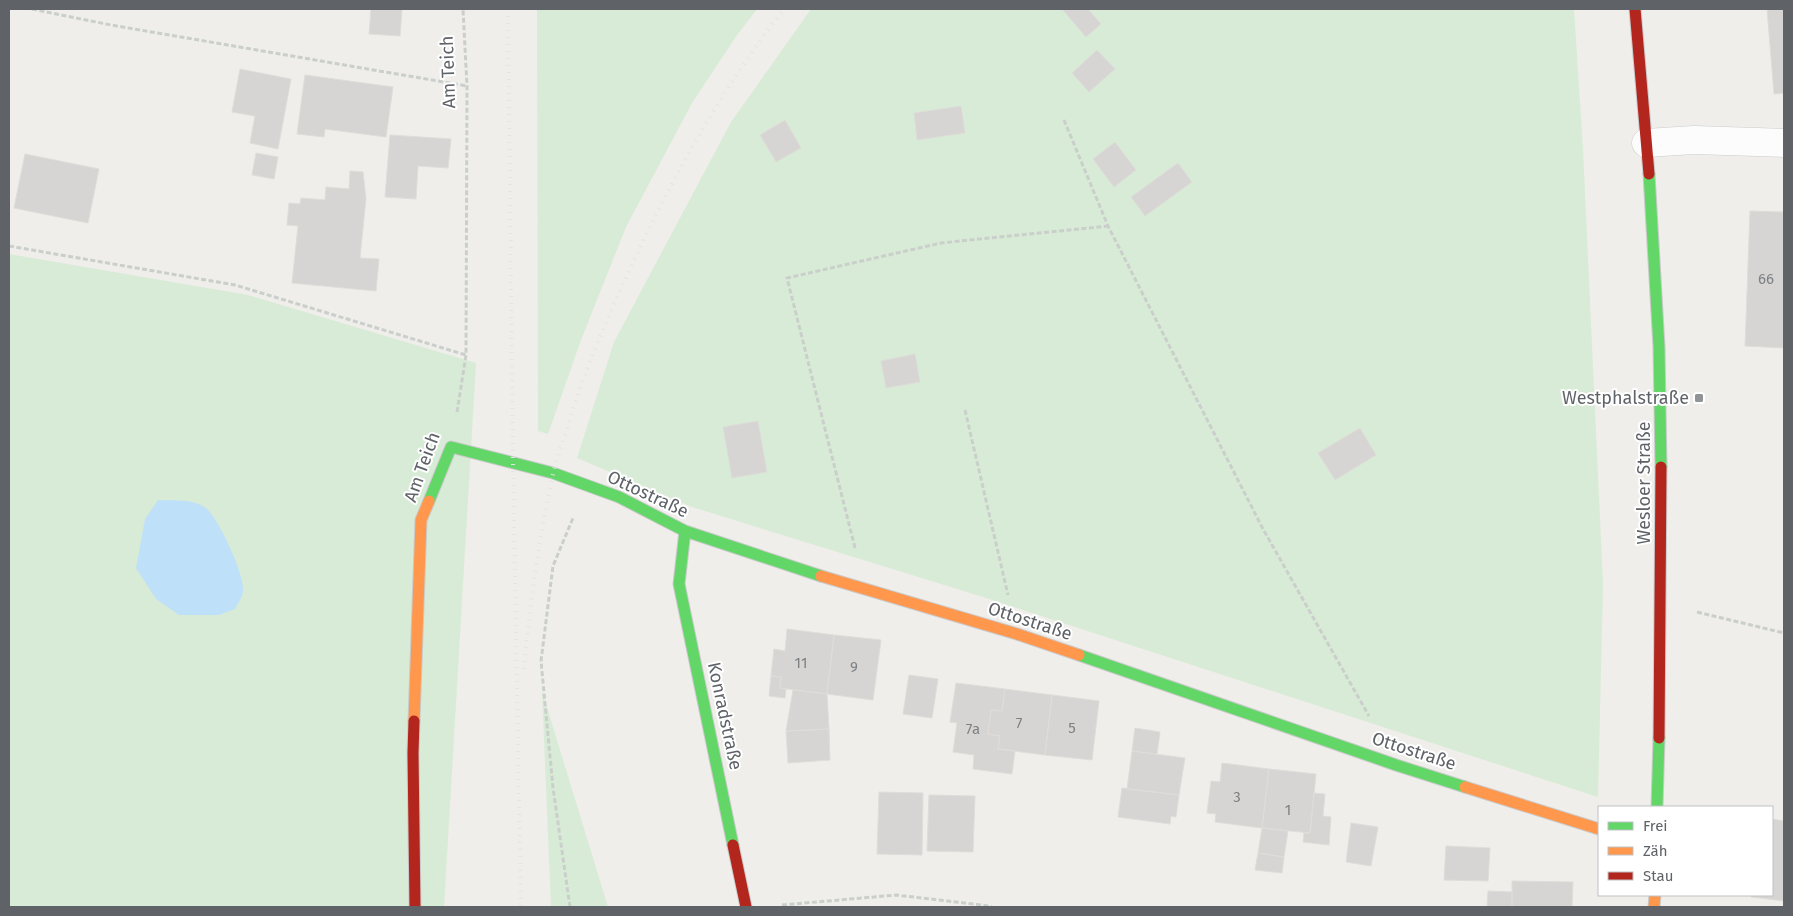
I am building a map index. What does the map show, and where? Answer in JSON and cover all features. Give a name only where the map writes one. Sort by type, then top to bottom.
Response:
[{"type":"street","name":"Wesloer Straße","points":[[1635,9],[1657,290],[1661,416],[1662,603],[1657,806]]},
{"type":"street","points":[[1646,143],[1694,140],[1784,143]]},
{"type":"street","name":"Ottostraße","points":[[451,447],[553,473],[619,497],[685,531],[865,590],[1017,634],[1396,765],[1598,829]]},
{"type":"street","name":"Am Teich","points":[[415,907],[413,754],[421,520],[451,447]]},
{"type":"street","name":"Konradstraße","points":[[685,531],[679,584],[746,907]]},
{"type":"path","points":[[32,9],[111,25],[467,86]]},
{"type":"path","name":"Am Teich","points":[[451,447],[466,355],[467,86],[463,9]]},
{"type":"path","points":[[1064,120],[1108,226],[1263,529],[1396,765]]},
{"type":"path","points":[[865,590],[787,278],[941,244],[1108,226]]},
{"type":"path","points":[[9,246],[235,285],[466,355]]},
{"type":"path","points":[[965,410],[1017,634]]},
{"type":"path","points":[[570,907],[553,788],[541,661],[553,566],[572,519],[598,489]]},
{"type":"path","points":[[1662,603],[1784,633]]},
{"type":"path","points":[[781,905],[896,895],[992,907]]},
{"type":"green space","points":[[537,9],[757,9],[735,38],[692,103],[626,227],[581,340],[548,434],[538,431]]},
{"type":"green space","points":[[811,9],[1574,9],[1583,150],[1603,584],[1598,797],[983,597],[692,507],[577,458],[614,342],[731,122]]},
{"type":"green space","points":[[9,254],[248,295],[476,363],[444,907],[9,907]],"holes":[[[145,519],[235,608],[143,539]]]},
{"type":"green space","points":[[542,691],[608,907],[551,907]]},
{"type":"water","points":[[158,500],[196,503],[202,505],[212,515],[236,561],[243,583],[242,595],[235,609],[219,615],[179,615],[156,599],[136,568],[145,519]]},
{"type":"building","points":[[371,9],[402,9],[400,36],[369,34]]},
{"type":"building","points":[[1062,9],[1088,9],[1101,24],[1086,37]]},
{"type":"building","points":[[1767,9],[1784,9],[1784,93],[1774,94]]},
{"type":"building","points":[[1097,50],[1115,69],[1089,92],[1072,73]]},
{"type":"building","points":[[240,69],[291,79],[278,149],[250,143],[255,116],[232,112]]},
{"type":"building","points":[[305,75],[393,87],[386,137],[325,129],[324,137],[297,134]]},
{"type":"building","points":[[961,106],[965,133],[917,140],[914,113]]},
{"type":"building","points":[[785,120],[801,148],[776,162],[760,135]]},
{"type":"building","points":[[390,135],[451,139],[448,168],[418,166],[416,199],[385,197]]},
{"type":"building","points":[[1115,142],[1136,170],[1114,187],[1093,159]]},
{"type":"building","points":[[256,153],[278,157],[274,179],[252,175]]},
{"type":"building","points":[[25,154],[99,169],[88,223],[14,208]]},
{"type":"building","points":[[1178,163],[1192,182],[1145,216],[1131,197]]},
{"type":"building","points":[[350,171],[363,172],[366,199],[360,258],[379,259],[376,291],[292,283],[298,226],[287,225],[289,203],[300,204],[301,198],[325,200],[326,187],[349,189]]},
{"type":"building","points":[[1750,211],[1784,212],[1784,348],[1745,346]]},
{"type":"building","points":[[915,354],[920,382],[886,388],[881,361]]},
{"type":"building","points":[[758,421],[767,472],[732,478],[723,427]]},
{"type":"building","points":[[1360,428],[1376,455],[1335,480],[1318,453]]},
{"type":"building","points":[[787,629],[834,635],[827,694],[780,688],[781,677],[771,676],[774,649],[785,651]]},
{"type":"building","points":[[834,635],[881,640],[873,700],[827,694]]},
{"type":"building","points":[[909,675],[938,679],[932,718],[903,714]]},
{"type":"building","points":[[771,676],[781,677],[780,688],[786,689],[785,698],[769,696]]},
{"type":"building","points":[[956,683],[1005,689],[1002,711],[991,710],[988,734],[1000,736],[998,749],[1015,751],[1012,774],[973,769],[974,755],[953,752],[957,723],[950,722]]},
{"type":"building","points":[[1005,689],[1052,695],[1045,755],[998,749],[1000,736],[988,734],[991,710],[1002,711]]},
{"type":"building","points":[[793,690],[827,694],[829,729],[786,731]]},
{"type":"building","points":[[1052,695],[1099,701],[1092,760],[1045,755]]},
{"type":"building","points":[[1135,728],[1160,732],[1157,754],[1132,751]]},
{"type":"building","points":[[829,729],[830,760],[788,763],[786,731]]},
{"type":"building","points":[[1132,751],[1185,758],[1179,795],[1127,789]]},
{"type":"building","points":[[1222,763],[1269,769],[1262,828],[1215,822],[1216,814],[1207,813],[1211,781],[1220,782]]},
{"type":"building","points":[[1269,769],[1316,774],[1310,833],[1262,828]]},
{"type":"building","points":[[1122,788],[1179,795],[1176,817],[1171,816],[1170,824],[1118,817]]},
{"type":"building","points":[[879,792],[923,793],[922,855],[877,854]]},
{"type":"building","points":[[1314,793],[1325,794],[1323,816],[1331,817],[1329,845],[1303,842],[1304,833],[1310,833]]},
{"type":"building","points":[[929,795],[975,796],[973,852],[927,851]]},
{"type":"building","points":[[1773,819],[1784,821],[1784,901],[1751,897],[1773,896]]},
{"type":"building","points":[[1351,823],[1378,827],[1371,866],[1346,862]]},
{"type":"building","points":[[1262,828],[1288,831],[1284,857],[1258,853]]},
{"type":"building","points":[[1446,846],[1490,848],[1488,881],[1444,880]]},
{"type":"building","points":[[1258,853],[1284,857],[1282,873],[1255,870]]},
{"type":"building","points":[[1512,881],[1573,882],[1572,907],[1512,907]]},
{"type":"building","points":[[1488,891],[1512,892],[1512,907],[1487,907]]},
{"type":"railway","points":[[508,9],[513,463],[521,907]]},
{"type":"railway","points":[[524,669],[543,523],[553,474],[576,400],[595,350],[633,262],[691,149],[735,77],[784,9]]},
{"type":"traffic: fast","points":[[1649,174],[1659,347],[1661,467]]},
{"type":"traffic: fast","points":[[429,501],[451,447],[553,473],[619,497],[685,531],[821,576]]},
{"type":"traffic: fast","points":[[685,531],[679,584],[733,845]]},
{"type":"traffic: fast","points":[[1079,655],[1396,765],[1465,787]]},
{"type":"traffic: fast","points":[[1657,806],[1659,738]]},
{"type":"traffic: slow","points":[[414,721],[421,520],[429,501]]},
{"type":"traffic: slow","points":[[821,576],[1017,634],[1079,655]]},
{"type":"traffic: slow","points":[[1465,787],[1598,829]]},
{"type":"traffic: slow","points":[[1654,907],[1655,896]]},
{"type":"traffic: jam","points":[[1635,9],[1649,174]]},
{"type":"traffic: jam","points":[[1659,738],[1661,467]]},
{"type":"traffic: jam","points":[[414,721],[415,907]]},
{"type":"traffic: jam","points":[[733,845],[746,907]]},
{"type":"place","name":"Westphalstraße","points":[[1699,398]]}]
